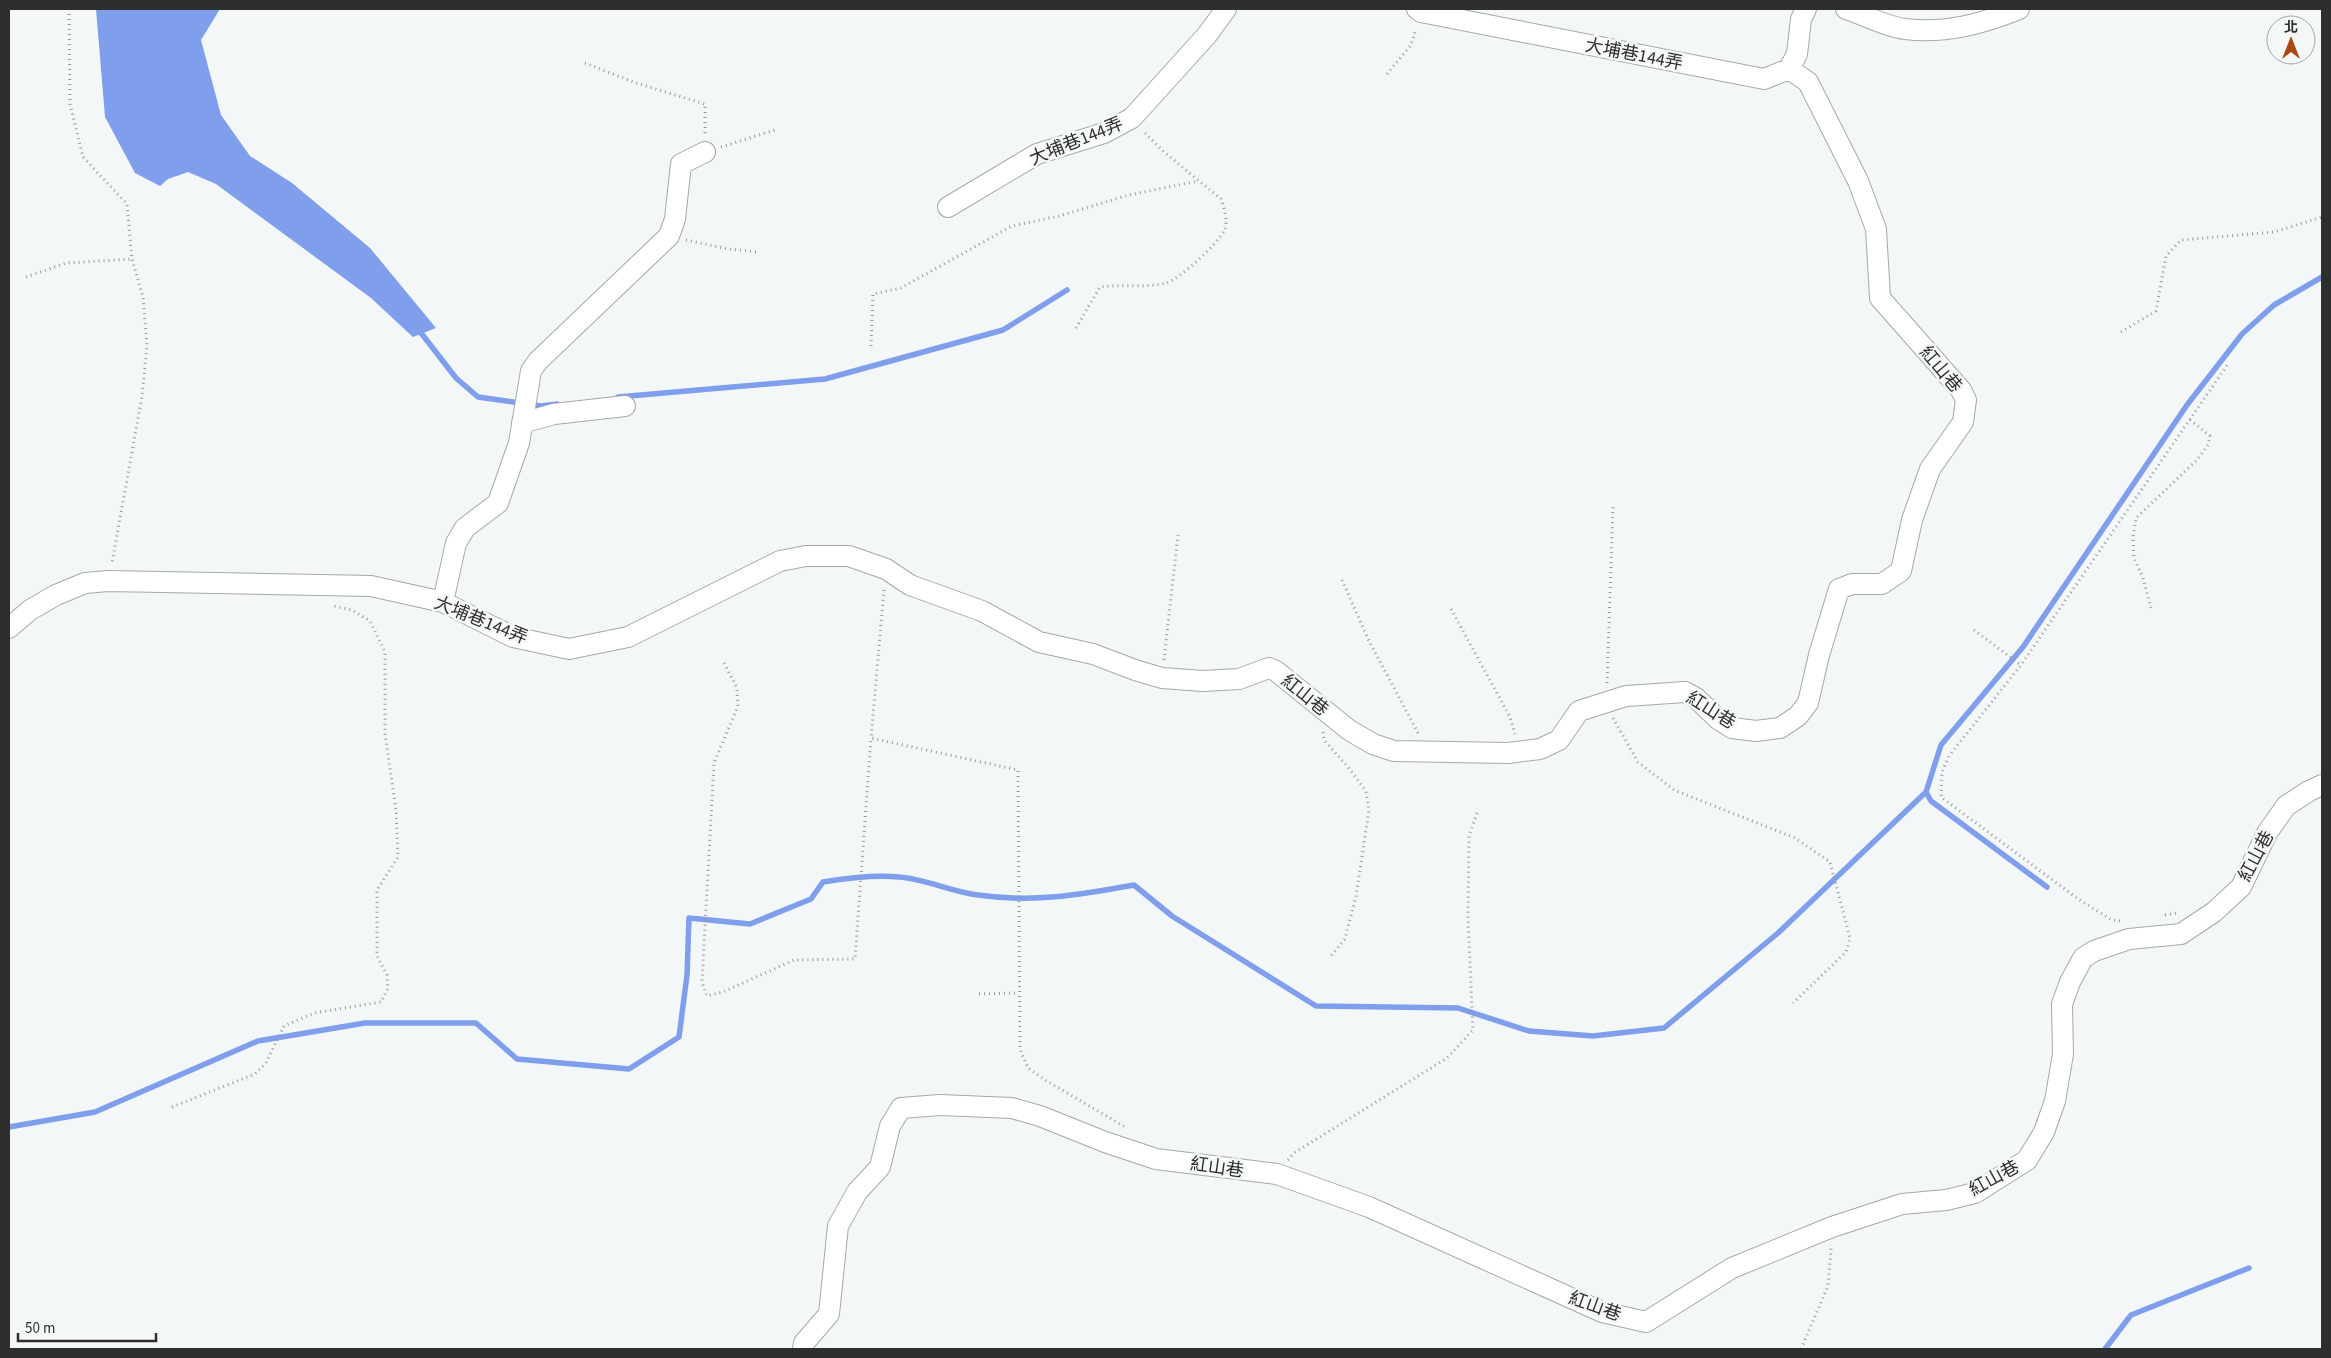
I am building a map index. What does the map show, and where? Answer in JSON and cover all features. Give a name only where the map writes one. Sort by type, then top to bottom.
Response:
[{"type":"street","name":"大埔巷144弄","points":[[948,208],[1037,154],[1104,133],[1132,118],[1207,35],[1226,9]]},
{"type":"street","points":[[1789,69],[1797,54],[1801,19],[1806,9]]},
{"type":"street","points":[[1846,9],[1904,29],[1948,30],[1987,22],[2018,9]]},
{"type":"street","name":"大埔巷144弄","points":[[1419,10],[1764,79],[1789,69]]},
{"type":"street","name":"紅山巷","points":[[886,569],[910,586],[982,611],[1039,642],[1093,654],[1162,678],[1203,681],[1240,679],[1269,668],[1276,671],[1349,730],[1373,744],[1394,751],[1423,753],[1519,752],[1540,749],[1559,740],[1579,711],[1606,700],[1626,696],[1685,692],[1696,698],[1718,719],[1732,728],[1756,731],[1780,728],[1798,716],[1808,702],[1819,655],[1839,589],[1852,584],[1882,584],[1900,571],[1912,520],[1930,469],[1963,422],[1966,400],[1961,390],[1880,298],[1876,229],[1858,181],[1808,82],[1789,69]]},
{"type":"street","points":[[443,602],[456,543],[465,528],[498,504],[519,443],[531,371],[538,361],[668,236],[675,219],[681,164],[705,152]]},
{"type":"street","points":[[522,423],[554,414],[625,406]]},
{"type":"street","name":"大埔巷144弄","points":[[9,628],[30,610],[56,595],[85,583],[108,581],[372,586],[443,602],[513,637],[569,649],[628,637],[780,561],[806,556],[849,556],[886,569]]},
{"type":"street","name":"紅山巷","points":[[803,1349],[804,1343],[829,1314],[838,1226],[857,1192],[880,1167],[890,1126],[901,1108],[940,1105],[1012,1108],[1040,1116],[1105,1142],[1156,1159],[1277,1174],[1369,1207],[1602,1312],[1646,1322],[1732,1268],[1832,1228],[1902,1204],[1946,1200],[1975,1193],[2027,1160],[2044,1132],[2055,1101],[2063,1054],[2062,1004],[2082,958],[2094,951],[2129,939],[2181,934],[2214,912],[2241,887],[2267,833],[2286,806],[2322,785]]},
{"type":"path","points":[[69,9],[70,104],[83,157],[127,204],[132,259],[143,297],[147,346],[142,396],[108,581]]},
{"type":"path","points":[[1387,74],[1411,45],[1419,10]]},
{"type":"path","points":[[585,63],[636,83],[705,104],[705,152],[775,130]]},
{"type":"path","points":[[1076,328],[1100,287],[1164,284],[1175,280],[1215,242],[1225,228],[1225,209],[1221,199],[1164,152],[1132,118]]},
{"type":"path","points":[[872,346],[873,294],[901,288],[1012,226],[1059,216],[1129,195],[1198,181]]},
{"type":"path","points":[[2121,332],[2156,311],[2166,256],[2182,240],[2274,232],[2322,217]]},
{"type":"path","points":[[668,236],[701,244],[757,252]]},
{"type":"path","points":[[26,277],[66,263],[132,259]]},
{"type":"path","points":[[2121,921],[2112,920],[2078,899],[1941,797],[1942,772],[1949,756],[2022,665],[2188,419],[2228,364]]},
{"type":"path","points":[[2151,608],[2143,578],[2134,558],[2133,537],[2136,518],[2197,460],[2208,445],[2210,436],[2188,419]]},
{"type":"path","points":[[1613,506],[1606,700],[1616,723],[1638,762],[1674,790],[1795,838],[1830,862],[1850,938],[1846,952],[1793,1003]]},
{"type":"path","points":[[1162,678],[1178,535]]},
{"type":"path","points":[[724,663],[737,688],[738,706],[714,763],[702,982],[707,996],[722,992],[794,960],[855,959],[886,569]]},
{"type":"path","points":[[1342,580],[1370,641],[1416,728],[1423,753]]},
{"type":"path","points":[[172,1107],[255,1074],[266,1064],[284,1026],[314,1014],[380,1002],[388,988],[387,975],[377,956],[377,890],[398,857],[396,810],[385,734],[385,652],[370,620],[352,610],[330,604]]},
{"type":"path","points":[[1451,609],[1510,716],[1519,752]]},
{"type":"path","points":[[1974,630],[2022,665]]},
{"type":"path","points":[[1318,705],[1324,740],[1348,766],[1366,791],[1370,810],[1356,896],[1345,939],[1331,956]]},
{"type":"path","points":[[872,738],[1018,770],[1020,1048],[1028,1068],[1133,1132]]},
{"type":"path","points":[[1277,1174],[1294,1153],[1447,1058],[1473,1030],[1468,919],[1469,836],[1477,813]]},
{"type":"path","points":[[2164,915],[2180,913]]},
{"type":"path","points":[[979,994],[1019,993]]},
{"type":"path","points":[[1800,1349],[1828,1286],[1832,1228]]},
{"type":"water","points":[[96,9],[220,9],[201,40],[221,115],[250,156],[292,183],[370,248],[436,328],[413,337],[371,298],[216,184],[188,172],[168,179],[160,186],[135,173],[105,117]]},
{"type":"waterway","points":[[9,1127],[95,1112],[258,1041],[365,1023],[476,1023],[517,1059],[629,1069],[679,1037],[687,975],[689,918],[750,924],[811,899],[823,882],[851,878],[890,876],[909,878],[968,893],[1019,898],[1075,895],[1134,885],[1172,916],[1316,1006],[1458,1008],[1529,1031],[1593,1036],[1664,1028],[1778,933],[1926,792],[1941,745],[2023,647],[2187,405],[2242,334],[2274,305],[2322,277]]},
{"type":"waterway","points":[[618,397],[825,379],[1003,330],[1067,290]]},
{"type":"waterway","points":[[418,329],[456,378],[478,397],[541,406],[557,404]]},
{"type":"waterway","points":[[1926,792],[1931,801],[2047,887]]},
{"type":"waterway","points":[[2105,1349],[2131,1315],[2249,1268]]}]
